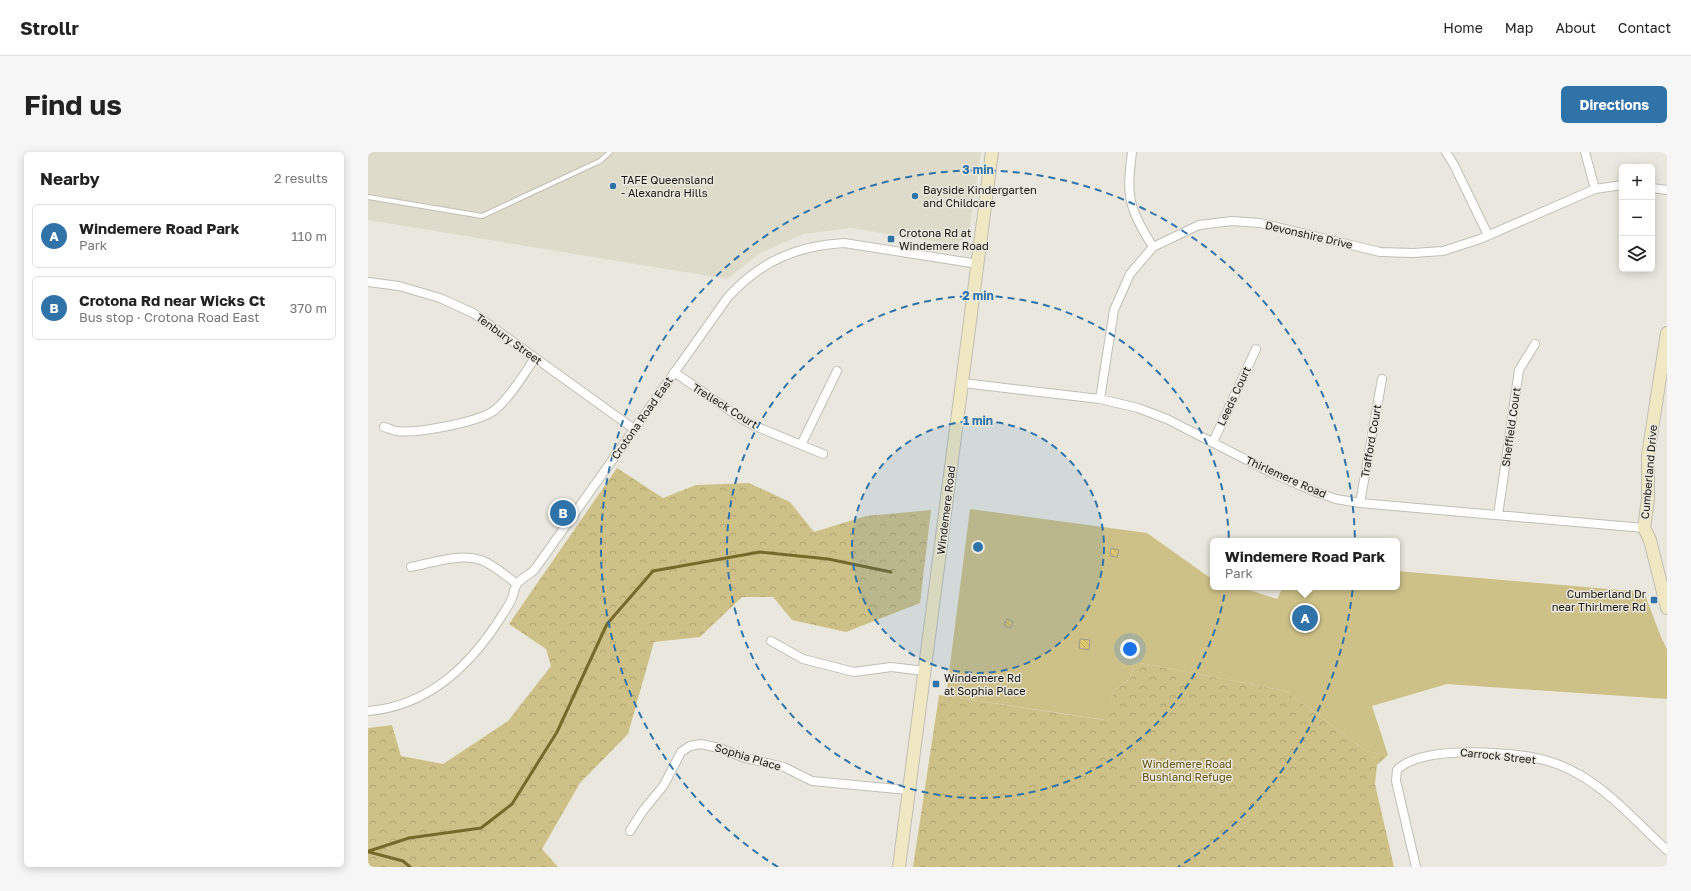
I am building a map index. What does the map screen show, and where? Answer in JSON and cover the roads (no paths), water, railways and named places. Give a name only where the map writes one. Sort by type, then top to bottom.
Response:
[{"type":"main road","name":"Windemere Road","points":[[899,867],[992,152]]},
{"type":"main road","name":"Cumberland Drive","points":[[1667,333],[1665,362],[1648,455],[1648,499],[1644,528],[1650,540],[1667,608]]},
{"type":"street","points":[[1132,152],[1129,173],[1132,205],[1143,230],[1153,247]]},
{"type":"street","points":[[1446,152],[1454,164],[1488,235]]},
{"type":"street","points":[[1585,152],[1595,188]]},
{"type":"street","name":"Devonshire Drive","points":[[1100,399],[1114,310],[1130,274],[1153,247],[1199,225],[1232,221],[1260,223],[1386,252],[1413,253],[1443,251],[1472,242],[1595,188],[1619,185]]},
{"type":"street","points":[[1655,188],[1667,190]]},
{"type":"street","name":"Crotona Road East","points":[[368,711],[401,704],[430,693],[459,671],[478,651],[511,601],[517,584],[535,569],[674,372],[736,289],[758,270],[782,256],[812,246],[844,243],[978,264]]},
{"type":"street","name":"Tenbury Street","points":[[368,282],[400,286],[440,298],[473,313],[634,429]]},
{"type":"street","name":"Sheffield Court","points":[[1498,515],[1519,370],[1535,344]]},
{"type":"street","name":"Leeds Court","points":[[1213,442],[1256,350]]},
{"type":"street","points":[[384,427],[396,431],[422,430],[477,420],[488,415],[496,410],[505,400],[535,358]]},
{"type":"street","points":[[801,445],[837,371]]},
{"type":"street","name":"Trelleck Court","points":[[674,372],[742,419],[823,454]]},
{"type":"street","name":"Trafford Court","points":[[1360,503],[1382,379]]},
{"type":"street","name":"Thirlemere Road","points":[[963,383],[1100,399],[1138,408],[1167,419],[1313,491],[1336,499],[1360,503],[1644,528]]},
{"type":"street","points":[[411,567],[451,559],[466,558],[480,560],[492,566],[517,584]]},
{"type":"street","points":[[771,641],[803,659],[854,672],[891,667],[925,671]]},
{"type":"street","name":"Sophia Place","points":[[630,831],[642,812],[664,784],[681,752],[690,746],[701,744],[719,748],[745,758],[784,768],[812,781],[908,790]]},
{"type":"street","name":"Carrock Street","points":[[1416,867],[1396,781],[1397,770],[1410,760],[1455,751],[1527,756],[1554,763],[1580,775],[1605,792],[1667,850]]},
{"type":"lane","points":[[368,197],[482,216],[600,161],[610,152]]},
{"type":"waterway","points":[[369,851],[409,838],[481,828],[512,804],[557,732],[607,624],[653,571],[760,552],[828,559],[891,572]]},
{"type":"waterway","points":[[369,852],[403,861],[410,867]]},
{"type":"place","name":"TAFE Queensland - Alexandra Hills","points":[[613,186]]},
{"type":"place","name":"Bayside Kindergarten and Childcare","points":[[915,196]]},
{"type":"place","name":"Crotona Rd at Windemere Road","points":[[891,239]]},
{"type":"place","name":"Crotona Rd near Wicks Ct","points":[[563,513]]},
{"type":"place","name":"Cumberland Dr near Thirlmere Rd","points":[[1654,600]]},
{"type":"place","name":"Windemere Road Park","points":[[1305,618]]},
{"type":"place","name":"Windemere Rd at Sophia Place","points":[[936,684]]},
{"type":"park label","name":"Windemere Road Bushland Refuge","points":[[1187,770]]}]
